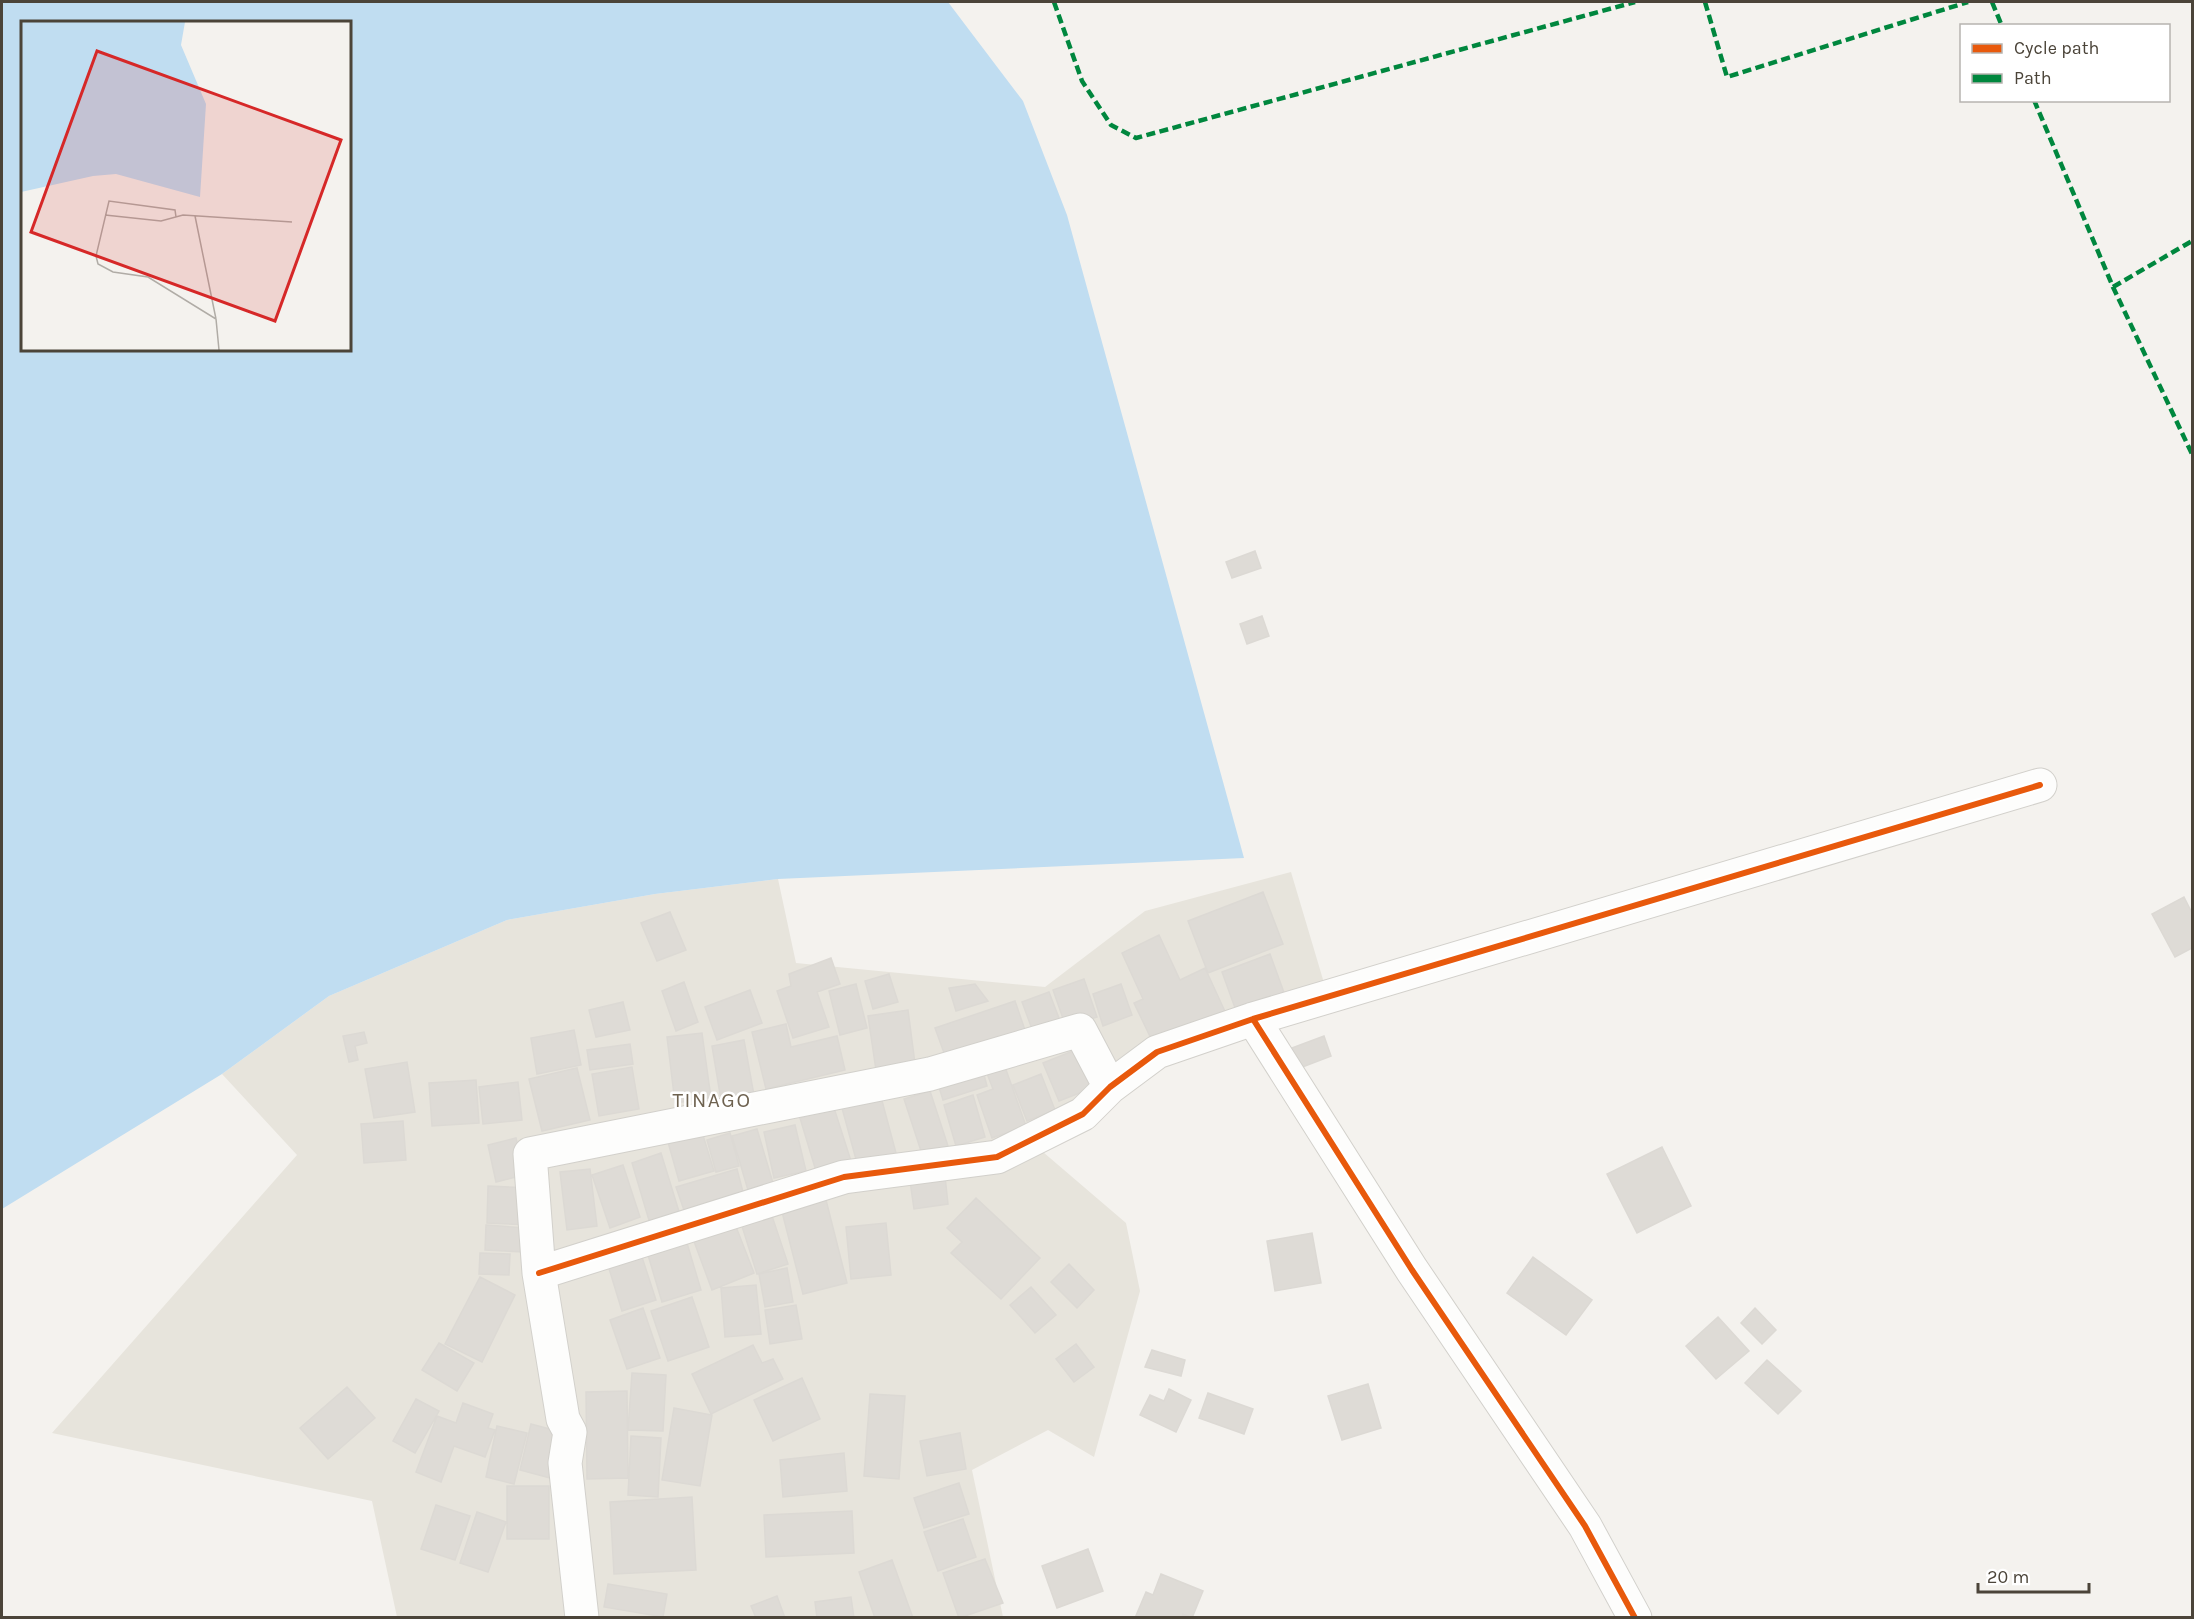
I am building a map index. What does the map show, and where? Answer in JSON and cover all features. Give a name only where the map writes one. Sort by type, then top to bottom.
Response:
[{"type":"street","points":[[539,1273],[844,1177],[997,1157],[1083,1114],[1110,1087],[1157,1052],[1253,1019],[2040,785]]},
{"type":"street","points":[[1253,1019],[1412,1270],[1585,1526],[1635,1617]]},
{"type":"street","points":[[582,1617],[565,1462],[570,1432],[563,1419],[539,1273],[530,1154],[930,1074],[1080,1030],[1110,1087]]},
{"type":"shaded area","points":[[1291,872],[1327,993],[1185,1041],[1043,1152],[1126,1223],[1140,1291],[1094,1457],[1048,1430],[972,1470],[1003,1617],[397,1617],[372,1501],[52,1433],[297,1155],[222,1074],[329,996],[507,920],[655,894],[778,879],[796,963],[1045,987],[1145,911]]},
{"type":"water","points":[[2,2],[948,2],[1023,101],[1067,215],[1244,858],[778,879],[655,894],[507,920],[329,996],[222,1074],[2,1209]]},
{"type":"building","points":[[1255,551],[1261,568],[1232,578],[1226,562]]},
{"type":"building","points":[[1262,616],[1269,636],[1247,644],[1240,624]]},
{"type":"building","points":[[1263,892],[1283,944],[1208,973],[1188,921]]},
{"type":"building","points":[[2184,897],[2192,913],[2192,948],[2175,957],[2152,914]]},
{"type":"building","points":[[670,912],[686,950],[657,961],[641,923]]},
{"type":"building","points":[[1159,935],[1180,980],[1205,968],[1228,1018],[1157,1051],[1134,1003],[1143,999],[1122,953]]},
{"type":"building","points":[[1270,954],[1286,998],[1238,1016],[1222,972]]},
{"type":"building","points":[[831,958],[840,984],[817,992],[829,1027],[793,1038],[777,991],[791,986],[789,974]]},
{"type":"building","points":[[889,974],[898,1002],[873,1009],[865,981]]},
{"type":"building","points":[[1084,979],[1097,1017],[1066,1027],[1053,990]]},
{"type":"building","points":[[684,982],[698,1022],[676,1031],[662,991]]},
{"type":"building","points":[[856,984],[867,1028],[840,1035],[829,991]]},
{"type":"building","points":[[975,984],[988,1001],[956,1011],[949,988]]},
{"type":"building","points":[[1121,984],[1132,1015],[1103,1026],[1093,994]]},
{"type":"building","points":[[750,990],[762,1023],[717,1040],[705,1007]]},
{"type":"building","points":[[1049,992],[1062,1026],[1035,1037],[1022,1002]]},
{"type":"building","points":[[1015,1001],[1026,1033],[947,1061],[935,1028]]},
{"type":"building","points":[[623,1002],[630,1030],[596,1037],[589,1010]]},
{"type":"building","points":[[908,1010],[916,1071],[877,1077],[868,1016]]},
{"type":"building","points":[[786,1024],[791,1047],[837,1036],[845,1070],[766,1089],[752,1032]]},
{"type":"building","points":[[574,1030],[581,1065],[537,1074],[531,1038]]},
{"type":"building","points":[[364,1032],[367,1043],[355,1046],[358,1060],[349,1062],[343,1036]]},
{"type":"building","points":[[702,1033],[711,1098],[675,1103],[667,1037]]},
{"type":"building","points":[[1324,1036],[1331,1056],[1292,1071],[1284,1051]]},
{"type":"building","points":[[744,1040],[754,1095],[721,1100],[712,1046]]},
{"type":"building","points":[[630,1044],[633,1064],[590,1070],[587,1050]]},
{"type":"building","points":[[1083,1047],[1100,1085],[1059,1101],[1043,1063]]},
{"type":"building","points":[[407,1062],[415,1112],[374,1118],[365,1069]]},
{"type":"building","points":[[1004,1064],[1026,1126],[992,1138],[977,1095],[993,1089],[986,1071]]},
{"type":"building","points":[[632,1067],[639,1109],[599,1116],[592,1074]]},
{"type":"building","points":[[577,1068],[590,1120],[542,1131],[529,1079]]},
{"type":"building","points":[[983,1071],[987,1086],[943,1100],[938,1084]]},
{"type":"building","points":[[1041,1074],[1055,1110],[1027,1121],[1013,1085]]},
{"type":"building","points":[[476,1080],[479,1123],[432,1126],[429,1083]]},
{"type":"building","points":[[518,1082],[522,1120],[483,1124],[479,1087]]},
{"type":"building","points":[[930,1091],[948,1146],[922,1154],[904,1099]]},
{"type":"building","points":[[973,1095],[985,1137],[956,1146],[944,1105]]},
{"type":"building","points":[[881,1097],[896,1153],[857,1163],[842,1108]]},
{"type":"building","points":[[834,1108],[851,1161],[816,1171],[800,1118]]},
{"type":"building","points":[[403,1121],[406,1160],[364,1163],[361,1124]]},
{"type":"building","points":[[795,1125],[806,1171],[774,1178],[764,1132]]},
{"type":"building","points":[[757,1129],[773,1183],[748,1190],[732,1136]]},
{"type":"building","points":[[702,1132],[714,1171],[679,1181],[668,1142]]},
{"type":"building","points":[[730,1133],[739,1166],[716,1172],[707,1140]]},
{"type":"building","points":[[516,1138],[524,1175],[496,1182],[488,1145]]},
{"type":"building","points":[[1662,1147],[1691,1206],[1637,1233],[1607,1174]]},
{"type":"building","points":[[661,1153],[681,1218],[651,1227],[632,1163]]},
{"type":"building","points":[[623,1165],[640,1217],[610,1228],[592,1175]]},
{"type":"building","points":[[590,1169],[597,1226],[567,1230],[560,1172]]},
{"type":"building","points":[[737,1169],[744,1196],[685,1213],[676,1187]]},
{"type":"building","points":[[945,1176],[948,1204],[914,1209],[910,1181]]},
{"type":"building","points":[[488,1186],[531,1188],[529,1225],[487,1223]]},
{"type":"building","points":[[824,1192],[847,1283],[803,1294],[780,1204]]},
{"type":"building","points":[[976,1198],[1040,1258],[1001,1299],[951,1253],[962,1242],[947,1228]]},
{"type":"building","points":[[771,1213],[788,1264],[757,1274],[741,1223]]},
{"type":"building","points":[[733,1219],[754,1273],[712,1290],[692,1236]]},
{"type":"building","points":[[886,1223],[891,1275],[851,1279],[846,1227]]},
{"type":"building","points":[[486,1225],[526,1228],[524,1252],[485,1250]]},
{"type":"building","points":[[684,1233],[701,1290],[662,1302],[645,1245]]},
{"type":"building","points":[[1312,1233],[1321,1283],[1275,1291],[1267,1241]]},
{"type":"building","points":[[640,1251],[656,1300],[622,1311],[607,1262]]},
{"type":"building","points":[[480,1253],[510,1254],[509,1275],[479,1274]]},
{"type":"building","points":[[1533,1257],[1592,1300],[1566,1335],[1507,1293]]},
{"type":"building","points":[[1069,1264],[1094,1290],[1077,1308],[1051,1282]]},
{"type":"building","points":[[787,1268],[793,1302],[765,1307],[759,1274]]},
{"type":"building","points":[[480,1277],[515,1295],[482,1362],[445,1344]]},
{"type":"building","points":[[756,1285],[761,1334],[725,1337],[721,1288]]},
{"type":"building","points":[[1031,1287],[1056,1315],[1035,1333],[1010,1305]]},
{"type":"building","points":[[692,1297],[709,1347],[668,1361],[651,1311]]},
{"type":"building","points":[[796,1305],[802,1339],[770,1344],[765,1310]]},
{"type":"building","points":[[643,1308],[660,1358],[627,1369],[610,1320]]},
{"type":"building","points":[[1755,1308],[1776,1330],[1762,1344],[1741,1323]]},
{"type":"building","points":[[1718,1317],[1749,1351],[1716,1379],[1686,1346]]},
{"type":"building","points":[[439,1343],[474,1363],[457,1391],[422,1370]]},
{"type":"building","points":[[1076,1344],[1094,1367],[1074,1382],[1056,1359]]},
{"type":"building","points":[[753,1345],[762,1363],[773,1359],[783,1379],[711,1414],[692,1374]]},
{"type":"building","points":[[1152,1350],[1185,1360],[1181,1376],[1145,1367]]},
{"type":"building","points":[[1767,1360],[1801,1391],[1778,1414],[1745,1383]]},
{"type":"building","points":[[632,1373],[666,1375],[663,1431],[628,1430]]},
{"type":"building","points":[[802,1378],[820,1419],[773,1441],[754,1400]]},
{"type":"building","points":[[1368,1384],[1381,1428],[1342,1440],[1328,1396]]},
{"type":"building","points":[[347,1387],[375,1418],[328,1459],[300,1428]]},
{"type":"building","points":[[1169,1389],[1191,1400],[1176,1432],[1140,1415],[1150,1395],[1164,1401]]},
{"type":"building","points":[[627,1391],[628,1478],[587,1479],[586,1392]]},
{"type":"building","points":[[1208,1393],[1253,1409],[1244,1434],[1199,1418]]},
{"type":"building","points":[[870,1394],[905,1396],[899,1479],[864,1476]]},
{"type":"building","points":[[416,1399],[439,1411],[415,1453],[393,1441]]},
{"type":"building","points":[[463,1403],[493,1414],[488,1428],[495,1430],[485,1457],[454,1446],[441,1482],[416,1472],[437,1416],[456,1423]]},
{"type":"building","points":[[674,1408],[712,1415],[700,1486],[662,1480]]},
{"type":"building","points":[[531,1424],[565,1433],[554,1479],[520,1470]]},
{"type":"building","points":[[497,1426],[527,1433],[514,1484],[486,1477]]},
{"type":"building","points":[[960,1433],[966,1469],[927,1476],[920,1441]]},
{"type":"building","points":[[631,1436],[661,1438],[658,1497],[628,1495]]},
{"type":"building","points":[[844,1453],[847,1491],[783,1497],[780,1460]]},
{"type":"building","points":[[959,1483],[969,1514],[924,1528],[914,1498]]},
{"type":"building","points":[[507,1486],[549,1486],[549,1539],[507,1539]]},
{"type":"building","points":[[692,1497],[696,1570],[614,1574],[610,1502]]},
{"type":"building","points":[[436,1505],[470,1516],[455,1560],[421,1549]]},
{"type":"building","points":[[852,1511],[854,1553],[766,1557],[764,1515]]},
{"type":"building","points":[[477,1512],[506,1522],[488,1572],[460,1563]]},
{"type":"building","points":[[963,1519],[976,1557],[938,1571],[924,1532]]},
{"type":"building","points":[[1088,1549],[1103,1591],[1057,1608],[1042,1566]]},
{"type":"building","points":[[985,1559],[1003,1603],[959,1618],[943,1573]]},
{"type":"building","points":[[892,1560],[913,1618],[875,1618],[859,1572]]},
{"type":"building","points":[[1161,1574],[1203,1591],[1192,1618],[1183,1614],[1182,1618],[1135,1618],[1146,1592],[1153,1595]]},
{"type":"building","points":[[608,1584],[667,1594],[663,1617],[604,1607]]},
{"type":"building","points":[[777,1596],[785,1618],[756,1618],[751,1606]]},
{"type":"building","points":[[851,1597],[854,1618],[817,1618],[815,1602]]},
{"type":"marked path","points":[[1054,2],[1082,81],[1111,125],[1136,138],[1635,2]]},
{"type":"marked path","points":[[1705,2],[1727,77],[1968,2]]},
{"type":"marked path","points":[[1992,2],[2001,24]]},
{"type":"marked path","points":[[2035,102],[2113,287],[2192,454]]},
{"type":"marked path","points":[[2113,287],[2192,241]]},
{"type":"cycle path","points":[[539,1273],[844,1177],[997,1157],[1083,1114],[1110,1087],[1157,1052],[1253,1019],[2040,785]]},
{"type":"cycle path","points":[[1253,1019],[1412,1270],[1585,1526],[1635,1618]]},
{"type":"district","name":"TINAGO","points":[[712,1100]]}]
